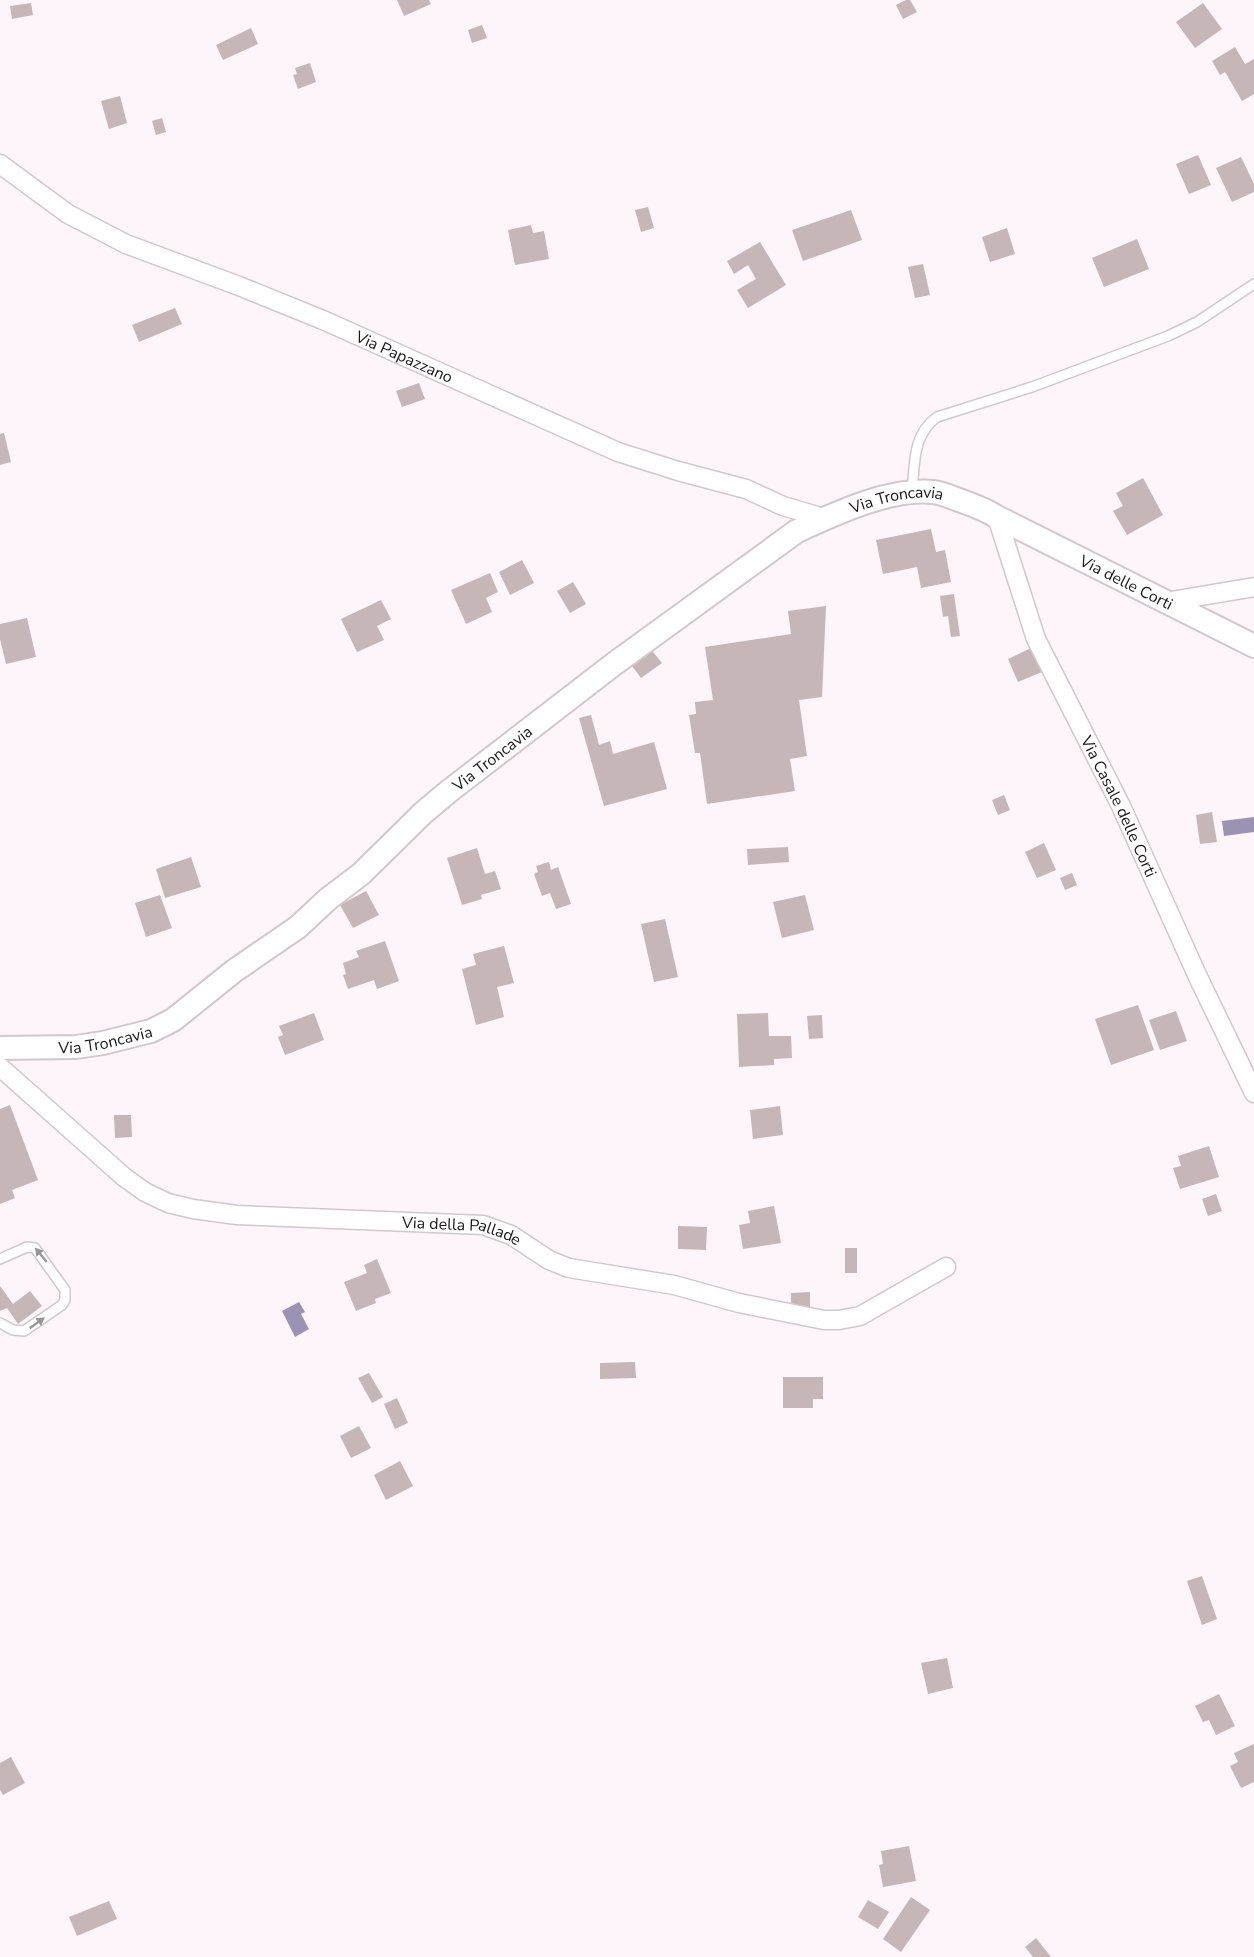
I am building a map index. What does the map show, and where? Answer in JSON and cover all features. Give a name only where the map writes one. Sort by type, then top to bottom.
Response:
[{"type":"street","name":"Via Papazzano","points":[[0,164],[68,214],[126,244],[323,320],[612,449],[649,463],[746,489],[822,520]]},
{"type":"street","name":"Via Troncavia","points":[[0,1048],[85,1046],[141,1034],[172,1020],[234,971],[298,927],[328,899],[361,874],[423,813],[448,792],[650,638],[798,531],[888,495],[912,491],[935,492],[978,506],[997,517]]},
{"type":"street","name":"Via delle Corti","points":[[997,517],[1254,646]]},
{"type":"street","name":"Via Casale delle Corti","points":[[997,517],[1036,639],[1121,806],[1201,984],[1254,1093]]},
{"type":"street","points":[[1165,602],[1254,587]]},
{"type":"street","name":"Via della Pallade","points":[[0,1067],[128,1180],[156,1198],[193,1209],[237,1215],[483,1225],[511,1235],[549,1260],[569,1268],[674,1285],[739,1303],[824,1320],[860,1316],[946,1267]]},
{"type":"lane","points":[[912,491],[916,443],[925,427],[937,417],[1040,384],[1168,336],[1197,322],[1254,284]]},
{"type":"lane","points":[[0,1259],[27,1247],[35,1248],[62,1284],[65,1295],[62,1305],[24,1331],[13,1330],[0,1323]]},
{"type":"shaded area","points":[[1254,817],[1254,832],[1224,836],[1222,821]]},
{"type":"shaded area","points":[[299,1302],[305,1312],[301,1314],[309,1329],[295,1337],[282,1311]]},
{"type":"building","points":[[397,0],[429,0],[431,4],[404,16]]},
{"type":"building","points":[[910,0],[917,12],[903,19],[896,5]]},
{"type":"building","points":[[31,3],[33,15],[12,19],[10,6]]},
{"type":"building","points":[[1203,3],[1222,29],[1195,48],[1176,22]]},
{"type":"building","points":[[482,25],[487,38],[472,43],[468,30]]},
{"type":"building","points":[[251,28],[258,44],[223,60],[216,45]]},
{"type":"building","points":[[1235,47],[1245,64],[1254,59],[1254,94],[1242,101],[1225,72],[1220,75],[1212,61]]},
{"type":"building","points":[[310,63],[316,82],[298,89],[293,75],[297,74],[295,68]]},
{"type":"building","points":[[120,96],[127,123],[109,129],[101,101]]},
{"type":"building","points":[[162,118],[166,132],[156,135],[152,121]]},
{"type":"building","points":[[1198,155],[1211,185],[1189,194],[1176,164]]},
{"type":"building","points":[[1241,157],[1254,184],[1254,192],[1232,202],[1216,168]]},
{"type":"building","points":[[648,207],[654,228],[641,232],[635,210]]},
{"type":"building","points":[[851,210],[862,240],[803,261],[792,230]]},
{"type":"building","points":[[531,225],[533,233],[544,231],[549,259],[515,265],[508,230]]},
{"type":"building","points":[[1007,228],[1015,254],[990,262],[982,237]]},
{"type":"building","points":[[1137,239],[1149,269],[1104,287],[1092,258]]},
{"type":"building","points":[[760,242],[786,285],[748,308],[737,290],[756,279],[748,265],[734,274],[727,261]]},
{"type":"building","points":[[923,264],[930,295],[915,298],[908,267]]},
{"type":"building","points":[[175,308],[182,324],[139,342],[132,325]]},
{"type":"building","points":[[419,383],[425,399],[402,407],[396,391]]},
{"type":"building","points":[[4,433],[11,462],[0,465],[0,434]]},
{"type":"building","points":[[1143,478],[1163,515],[1127,535],[1113,511],[1123,506],[1116,493]]},
{"type":"building","points":[[931,529],[936,552],[945,550],[951,582],[921,588],[917,567],[883,574],[876,540]]},
{"type":"building","points":[[522,560],[534,583],[510,595],[499,572]]},
{"type":"building","points":[[490,573],[498,592],[486,598],[492,612],[466,624],[451,590]]},
{"type":"building","points":[[573,582],[586,604],[570,613],[557,591]]},
{"type":"building","points":[[954,594],[960,636],[951,637],[948,616],[943,617],[940,596]]},
{"type":"building","points":[[381,600],[391,619],[377,626],[384,640],[357,652],[341,619]]},
{"type":"building","points":[[826,606],[822,697],[799,700],[807,756],[790,759],[795,791],[707,804],[700,753],[695,753],[689,715],[696,714],[695,702],[713,700],[705,647],[791,634],[788,611]]},
{"type":"building","points":[[27,618],[36,657],[6,664],[0,639],[0,624]]},
{"type":"building","points":[[649,647],[662,663],[641,678],[629,662]]},
{"type":"building","points":[[1031,648],[1042,672],[1018,682],[1008,659]]},
{"type":"building","points":[[591,715],[599,745],[610,741],[613,754],[654,742],[667,789],[604,806],[579,718]]},
{"type":"building","points":[[1004,795],[1010,810],[998,815],[992,800]]},
{"type":"building","points":[[1212,812],[1217,842],[1200,844],[1196,815]]},
{"type":"building","points":[[1044,843],[1056,870],[1037,878],[1025,852]]},
{"type":"building","points":[[788,847],[789,862],[748,865],[747,849]]},
{"type":"building","points":[[477,848],[485,874],[495,871],[501,889],[481,895],[482,899],[462,905],[447,858]]},
{"type":"building","points":[[191,857],[201,887],[165,898],[156,869]]},
{"type":"building","points":[[549,862],[551,870],[558,867],[571,904],[556,909],[550,893],[542,896],[534,874],[538,872],[536,866]]},
{"type":"building","points":[[1072,873],[1077,885],[1065,890],[1060,878]]},
{"type":"building","points":[[366,891],[379,915],[353,928],[340,905]]},
{"type":"building","points":[[160,895],[172,928],[146,937],[135,903]]},
{"type":"building","points":[[805,895],[814,930],[782,938],[773,902]]},
{"type":"building","points":[[665,919],[678,977],[654,982],[641,924]]},
{"type":"building","points":[[385,941],[399,981],[377,989],[374,980],[348,989],[343,975],[346,974],[343,963],[359,957],[356,951]]},
{"type":"building","points":[[504,946],[514,983],[497,987],[504,1017],[476,1025],[462,969],[476,965],[473,954]]},
{"type":"building","points":[[1138,1005],[1154,1050],[1111,1065],[1095,1019]]},
{"type":"building","points":[[1176,1011],[1187,1041],[1160,1050],[1149,1020]]},
{"type":"building","points":[[314,1013],[324,1040],[285,1055],[278,1037],[283,1035],[279,1026]]},
{"type":"building","points":[[768,1013],[769,1036],[791,1036],[792,1058],[774,1059],[774,1065],[739,1067],[737,1014]]},
{"type":"building","points":[[822,1015],[823,1038],[809,1039],[807,1016]]},
{"type":"building","points":[[10,1105],[38,1180],[12,1190],[15,1198],[0,1204],[0,1109]]},
{"type":"building","points":[[780,1106],[783,1135],[753,1139],[750,1110]]},
{"type":"building","points":[[114,1115],[131,1115],[132,1137],[115,1138]]},
{"type":"building","points":[[1209,1146],[1219,1177],[1180,1189],[1173,1168],[1181,1166],[1178,1156]]},
{"type":"building","points":[[1216,1194],[1222,1211],[1208,1216],[1202,1199]]},
{"type":"building","points":[[774,1206],[781,1243],[743,1249],[739,1225],[750,1223],[748,1211]]},
{"type":"building","points":[[678,1226],[707,1227],[706,1250],[678,1249]]},
{"type":"building","points":[[845,1248],[857,1248],[857,1273],[845,1273]]},
{"type":"building","points":[[377,1259],[391,1293],[375,1299],[376,1303],[356,1311],[344,1282],[367,1273],[364,1265]]},
{"type":"building","points":[[0,1286],[13,1304],[30,1291],[42,1306],[18,1324],[7,1308],[0,1311]]},
{"type":"building","points":[[810,1292],[810,1310],[791,1311],[791,1293]]},
{"type":"building","points":[[635,1362],[636,1378],[600,1379],[600,1363]]},
{"type":"building","points":[[369,1373],[383,1397],[372,1403],[358,1378]]},
{"type":"building","points":[[783,1377],[823,1377],[823,1399],[813,1399],[813,1408],[783,1408]]},
{"type":"building","points":[[397,1398],[408,1423],[395,1429],[384,1404]]},
{"type":"building","points":[[359,1426],[371,1448],[351,1458],[340,1436]]},
{"type":"building","points":[[400,1461],[413,1486],[386,1500],[374,1475]]},
{"type":"building","points":[[1202,1576],[1217,1619],[1202,1625],[1187,1581]]},
{"type":"building","points":[[947,1658],[953,1688],[928,1694],[921,1663]]},
{"type":"building","points":[[1219,1694],[1235,1726],[1216,1735],[1209,1720],[1203,1722],[1195,1706]]},
{"type":"building","points":[[1254,1744],[1254,1782],[1241,1788],[1230,1766],[1238,1762],[1234,1753]]},
{"type":"building","points":[[11,1757],[25,1783],[3,1795],[0,1790],[0,1763]]},
{"type":"building","points":[[909,1846],[916,1881],[883,1887],[879,1865],[883,1864],[881,1851]]},
{"type":"building","points":[[911,1897],[930,1910],[901,1952],[883,1939]]},
{"type":"building","points":[[868,1900],[889,1912],[878,1929],[858,1917]]},
{"type":"building","points":[[109,1901],[117,1919],[77,1936],[69,1917]]},
{"type":"building","points":[[1036,1938],[1051,1957],[1033,1957],[1025,1947]]}]
